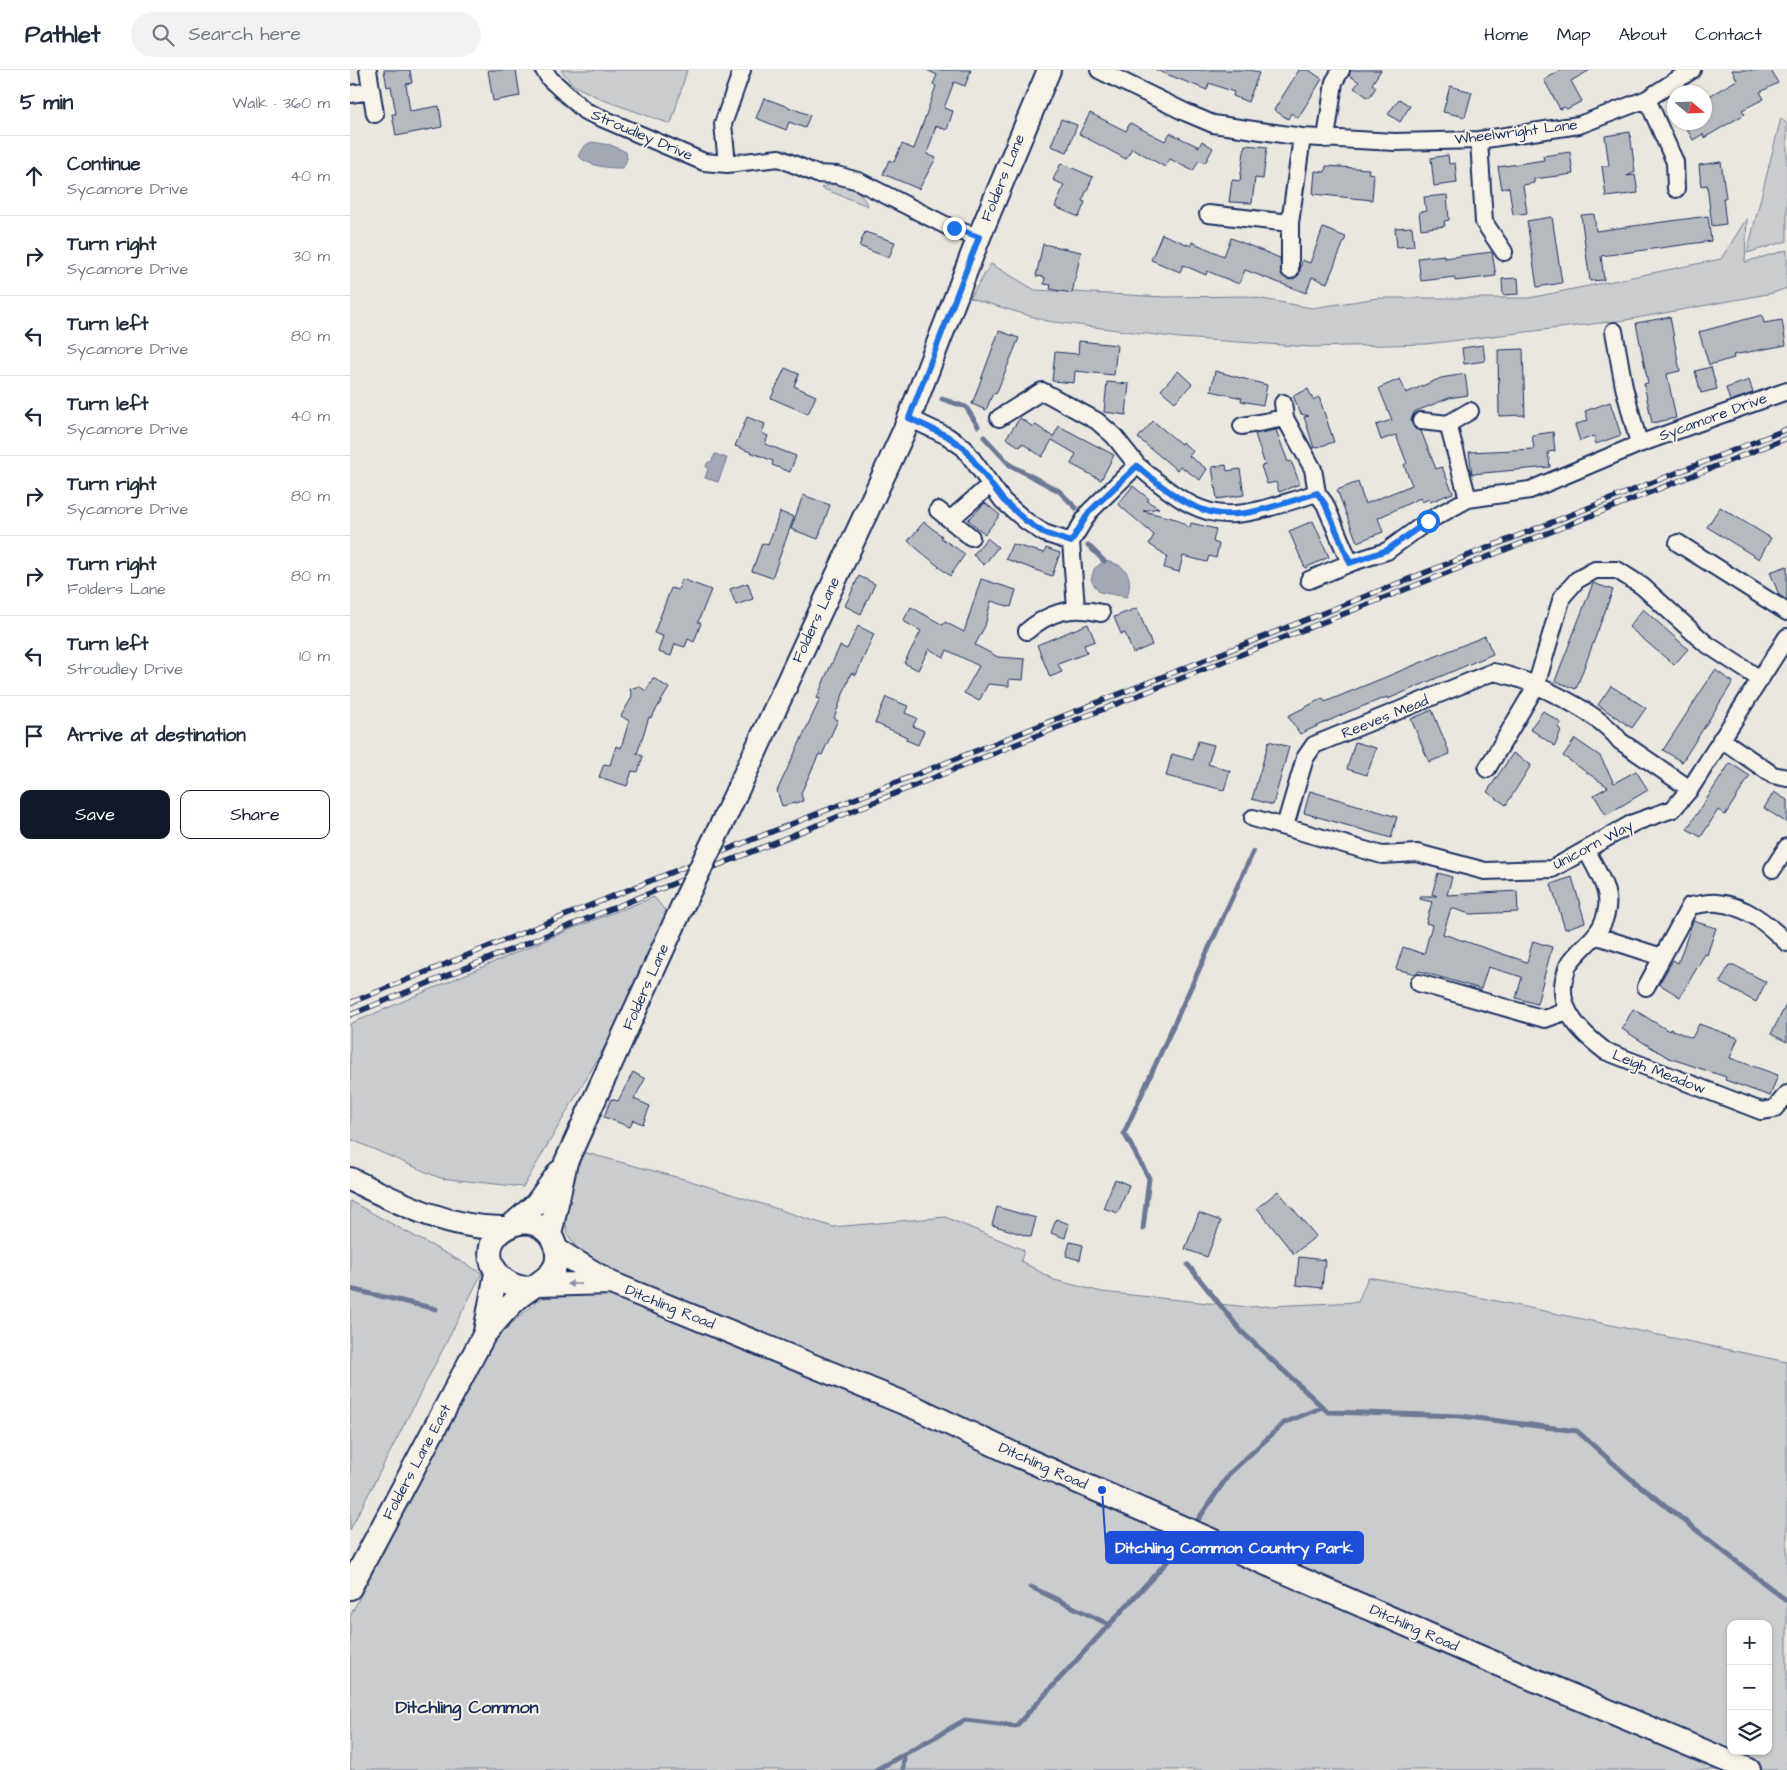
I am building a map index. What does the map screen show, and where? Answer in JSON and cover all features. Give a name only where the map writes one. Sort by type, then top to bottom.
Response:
[{"type":"main road","name":"Folders Lane","points":[[509,1226],[536,1204],[566,1162],[909,418],[979,237],[1049,70]]},
{"type":"main road","name":"Folders Lane","points":[[553,1242],[566,1162]]},
{"type":"main road","points":[[350,1179],[440,1219],[474,1242],[510,1285],[533,1287],[550,1276],[555,1268],[553,1242],[533,1223],[481,1228],[440,1219]]},
{"type":"main road","points":[[494,1268],[493,1244],[509,1226]]},
{"type":"main road","name":"Ditchling Road","points":[[553,1242],[611,1283],[916,1408],[1016,1455],[1478,1656],[1749,1770]]},
{"type":"main road","name":"Folders Lane East","points":[[484,1335],[494,1268]]},
{"type":"main road","name":"Ditchling Road","points":[[533,1287],[611,1283]]},
{"type":"main road","name":"Folders Lane East","points":[[350,1588],[484,1335],[502,1313],[533,1287]]},
{"type":"street","points":[[368,70],[375,114]]},
{"type":"street","name":"Stroudley Drive","points":[[544,70],[550,79],[585,111],[704,162],[728,164],[779,158],[817,174],[837,175],[858,181],[954,228],[979,237]]},
{"type":"street","points":[[728,164],[723,124],[742,70]]},
{"type":"street","name":"Wheelwright Lane","points":[[1099,70],[1214,124],[1302,137],[1395,142],[1479,140],[1579,125],[1648,99],[1692,70]]},
{"type":"street","points":[[1326,139],[1334,82],[1341,70]]},
{"type":"street","points":[[350,94],[371,91]]},
{"type":"street","points":[[1648,99],[1675,162],[1676,190]]},
{"type":"street","points":[[1290,270],[1290,222],[1302,137]]},
{"type":"street","points":[[1479,140],[1484,222],[1504,252]]},
{"type":"street","points":[[1208,214],[1290,222]]},
{"type":"street","name":"Sycamore Drive","points":[[1614,332],[1624,387],[1639,444]]},
{"type":"street","name":"Sycamore Drive","points":[[1309,580],[1387,550],[1428,521],[1468,499],[1530,490],[1639,444],[1787,390]]},
{"type":"street","points":[[999,418],[1042,391],[1097,421],[1114,436],[1137,466],[1192,507],[1214,514],[1250,514],[1317,493]]},
{"type":"street","points":[[1242,426],[1284,410],[1313,469],[1317,493],[1325,504],[1350,563]]},
{"type":"street","points":[[1421,420],[1448,424],[1470,411]]},
{"type":"street","points":[[909,418],[958,443],[1003,500],[1026,521],[1044,533],[1071,542]]},
{"type":"street","points":[[1448,424],[1468,499]]},
{"type":"street","points":[[1076,608],[1071,542],[1089,512],[1137,466]]},
{"type":"street","points":[[971,536],[945,515],[991,484]]},
{"type":"street","points":[[1678,543],[1787,612]]},
{"type":"street","points":[[1487,769],[1536,686],[1562,597],[1577,580],[1595,570],[1605,568],[1617,570],[1642,586],[1705,643],[1760,680]]},
{"type":"street","points":[[1028,631],[1048,616],[1076,608],[1100,613]]},
{"type":"street","name":"Unicorn Way","points":[[1253,818],[1382,855],[1417,852],[1484,871],[1552,869],[1587,851],[1633,823],[1673,809],[1690,789],[1787,637]]},
{"type":"street","name":"Reeves Mead","points":[[1285,826],[1305,758],[1314,745],[1493,672],[1514,676],[1570,702],[1613,732],[1620,741],[1690,789]]},
{"type":"street","points":[[1721,739],[1773,775],[1787,778]]},
{"type":"street","points":[[1773,869],[1787,847]]},
{"type":"street","name":"Leigh Meadow","points":[[1587,851],[1605,888],[1607,908],[1597,936],[1568,965],[1563,986],[1566,1011],[1584,1036],[1605,1051],[1762,1111],[1774,1109],[1787,1094]]},
{"type":"street","points":[[1646,987],[1690,906],[1716,903],[1742,909],[1769,925],[1787,942]]},
{"type":"street","points":[[1597,936],[1662,957]]},
{"type":"street","points":[[1419,983],[1545,1019],[1566,1011]]},
{"type":"shaded area","points":[[561,70],[687,70],[671,124],[603,100],[573,85]]},
{"type":"shaded area","points":[[1781,118],[1787,124],[1787,241],[1747,253]]},
{"type":"shaded area","points":[[591,142],[611,145],[626,152],[627,159],[623,168],[594,165],[578,156],[583,147]]},
{"type":"shaded area","points":[[838,181],[856,190],[868,206],[821,188]]},
{"type":"shaded area","points":[[1747,218],[1745,262],[1787,250],[1787,288],[1773,293],[1626,320],[1426,344],[1311,347],[1180,338],[1047,321],[970,298],[991,264],[1035,290],[1165,297],[1246,296],[1312,308],[1378,298],[1529,298],[1721,259]]},
{"type":"shaded area","points":[[715,454],[727,458],[718,482],[705,478],[708,469],[706,466],[708,462],[711,462]]},
{"type":"shaded area","points":[[1104,561],[1118,565],[1126,572],[1129,577],[1127,597],[1099,592],[1091,580],[1094,569]]},
{"type":"shaded area","points":[[654,897],[668,914],[611,1036],[523,1187],[440,1178],[350,1139],[350,1024],[571,929]]},
{"type":"shaded area","points":[[579,1151],[691,1181],[833,1227],[945,1217],[1024,1250],[1021,1261],[1054,1280],[1102,1292],[1248,1307],[1358,1302],[1368,1277],[1463,1294],[1787,1362],[1787,1770],[350,1770],[350,1616],[493,1340],[557,1286],[576,1247],[567,1233],[565,1215]]},
{"type":"shaded area","points":[[350,1201],[482,1273],[350,1530]]},
{"type":"building","points":[[384,70],[410,70],[412,83],[406,84],[410,111],[439,106],[442,127],[396,136],[392,114],[396,114],[391,86],[387,87]]},
{"type":"building","points":[[488,70],[516,70],[520,96],[493,101]]},
{"type":"building","points":[[927,70],[971,70],[965,86],[954,82],[944,108],[953,111],[947,130],[936,126],[927,154],[936,158],[919,189],[883,174],[889,160],[894,162],[902,144],[914,149],[936,86],[933,84],[937,75]]},
{"type":"building","points":[[1156,70],[1251,70],[1259,73],[1248,102],[1233,96],[1234,92],[1209,83],[1207,90]]},
{"type":"building","points":[[1299,70],[1309,70],[1322,79],[1298,118],[1291,113],[1288,119],[1274,110]]},
{"type":"building","points":[[1351,70],[1381,70],[1372,84],[1376,87],[1369,98],[1354,88],[1359,82],[1349,75]]},
{"type":"building","points":[[1561,70],[1590,70],[1571,81],[1582,101],[1567,109],[1564,107],[1560,109],[1544,80]]},
{"type":"building","points":[[1732,70],[1771,70],[1778,83],[1760,92],[1764,99],[1742,110],[1745,114],[1704,138],[1703,134],[1693,140],[1687,130],[1712,130],[1712,94],[1737,80]]},
{"type":"building","points":[[1450,86],[1472,92],[1465,117],[1443,112]]},
{"type":"building","points":[[764,98],[810,115],[805,128],[789,122],[786,130],[756,118]]},
{"type":"building","points":[[1399,99],[1410,106],[1400,122],[1388,114]]},
{"type":"building","points":[[1090,113],[1126,131],[1130,123],[1165,141],[1170,133],[1199,147],[1202,141],[1213,148],[1205,163],[1199,160],[1193,171],[1170,159],[1165,167],[1132,148],[1126,159],[1079,134]]},
{"type":"building","points":[[1061,119],[1077,125],[1067,152],[1051,146]]},
{"type":"building","points":[[1630,132],[1635,172],[1627,176],[1635,175],[1638,193],[1606,197],[1602,166],[1609,166],[1605,136]]},
{"type":"building","points":[[1245,145],[1267,147],[1263,179],[1255,178],[1252,203],[1229,202],[1232,180],[1240,181]]},
{"type":"building","points":[[1570,152],[1573,174],[1534,179],[1534,183],[1523,185],[1527,213],[1513,215],[1509,187],[1502,189],[1498,167],[1544,160],[1543,156]]},
{"type":"building","points":[[1448,155],[1449,164],[1455,163],[1457,183],[1434,186],[1431,158]]},
{"type":"building","points":[[1721,162],[1726,198],[1723,198],[1726,224],[1712,226],[1707,185],[1701,186],[1699,165]]},
{"type":"building","points":[[1061,163],[1093,177],[1082,201],[1085,202],[1079,217],[1055,207],[1064,185],[1053,180]]},
{"type":"building","points":[[1326,166],[1369,169],[1368,173],[1374,174],[1372,200],[1313,194],[1315,171],[1325,172]]},
{"type":"building","points":[[1447,195],[1449,220],[1444,221],[1445,226],[1421,229],[1419,212],[1426,211],[1424,197]]},
{"type":"building","points":[[1594,214],[1596,231],[1708,216],[1711,241],[1601,256],[1604,280],[1590,281],[1581,215]]},
{"type":"building","points":[[1552,217],[1562,283],[1537,287],[1527,221]]},
{"type":"building","points":[[1412,227],[1414,246],[1397,247],[1395,228]]},
{"type":"building","points":[[1323,228],[1346,237],[1327,283],[1312,277],[1306,293],[1245,270],[1239,284],[1207,271],[1206,275],[1183,265],[1180,272],[1151,260],[1162,234],[1191,246],[1192,242],[1224,256],[1231,238],[1280,258],[1281,275],[1290,280],[1299,275],[1302,260],[1310,263]]},
{"type":"building","points":[[865,232],[895,242],[889,258],[859,246]]},
{"type":"building","points":[[1043,244],[1081,252],[1072,293],[1050,289],[1051,285],[1044,284],[1045,277],[1036,276]]},
{"type":"building","points":[[1492,252],[1496,276],[1455,281],[1455,277],[1421,281],[1418,258],[1444,255],[1444,258]]},
{"type":"building","points":[[1518,278],[1519,294],[1503,295],[1502,279]]},
{"type":"building","points":[[1762,315],[1764,323],[1782,320],[1786,345],[1733,355],[1734,358],[1709,365],[1699,332]]},
{"type":"building","points":[[1670,317],[1680,371],[1667,374],[1676,418],[1652,423],[1644,384],[1648,383],[1636,323]]},
{"type":"building","points":[[999,331],[1019,338],[996,394],[993,393],[986,410],[972,404]]},
{"type":"building","points":[[1079,341],[1117,345],[1114,375],[1075,371],[1074,383],[1052,381],[1055,352],[1078,354]]},
{"type":"building","points":[[1483,345],[1485,361],[1464,364],[1462,348]]},
{"type":"building","points":[[1523,349],[1525,415],[1499,416],[1498,350]]},
{"type":"building","points":[[1711,367],[1717,389],[1701,393],[1695,371]]},
{"type":"building","points":[[785,368],[799,374],[794,386],[816,396],[808,414],[771,398]]},
{"type":"building","points":[[1178,371],[1192,384],[1175,402],[1161,390]]},
{"type":"building","points":[[1215,371],[1267,385],[1263,405],[1241,401],[1242,398],[1211,391]]},
{"type":"building","points":[[1465,374],[1468,395],[1449,398],[1414,412],[1411,420],[1415,429],[1421,431],[1436,469],[1442,467],[1453,493],[1430,502],[1429,499],[1422,502],[1420,498],[1378,518],[1383,532],[1357,542],[1337,490],[1358,482],[1365,504],[1412,485],[1404,465],[1407,463],[1396,435],[1381,440],[1376,425],[1392,420],[1379,388],[1400,379],[1406,393],[1441,378]]},
{"type":"building","points":[[1749,380],[1753,393],[1730,401],[1726,388]]},
{"type":"building","points":[[1107,382],[1129,384],[1126,415],[1104,412]]},
{"type":"building","points":[[1308,389],[1313,400],[1319,397],[1334,442],[1314,448],[1304,417],[1309,416],[1301,414],[1293,396]]},
{"type":"building","points":[[1610,402],[1621,435],[1596,444],[1594,436],[1580,441],[1575,425],[1588,420],[1585,411]]},
{"type":"building","points":[[747,417],[765,424],[762,433],[768,436],[765,444],[796,456],[790,472],[772,465],[773,461],[735,446]]},
{"type":"building","points":[[1020,418],[1033,427],[1036,425],[1053,437],[1059,426],[1114,455],[1101,480],[1071,464],[1076,454],[1052,440],[1042,457],[1022,443],[1020,447],[1006,438]]},
{"type":"building","points":[[1153,421],[1181,444],[1182,442],[1193,451],[1189,456],[1207,469],[1200,480],[1180,466],[1177,470],[1138,438]]},
{"type":"building","points":[[1276,430],[1288,462],[1291,461],[1300,484],[1279,492],[1276,482],[1267,484],[1261,466],[1265,465],[1255,434]]},
{"type":"building","points":[[1553,432],[1555,451],[1548,452],[1550,467],[1472,474],[1469,452],[1534,449],[1532,435]]},
{"type":"building","points":[[1226,465],[1227,471],[1240,469],[1244,495],[1217,499],[1212,467]]},
{"type":"building","points":[[1133,486],[1149,499],[1147,501],[1159,508],[1143,511],[1176,519],[1190,528],[1191,523],[1216,529],[1213,542],[1219,544],[1216,558],[1209,556],[1207,562],[1183,556],[1179,572],[1164,568],[1167,556],[1149,544],[1154,535],[1118,504]]},
{"type":"building","points":[[803,495],[830,505],[818,539],[791,529]]},
{"type":"building","points":[[985,503],[1000,515],[985,534],[968,520]]},
{"type":"building","points":[[1720,507],[1771,538],[1759,559],[1707,527]]},
{"type":"building","points":[[780,512],[794,517],[772,578],[752,571],[762,543],[768,545]]},
{"type":"building","points":[[1313,521],[1329,557],[1305,568],[1289,531]]},
{"type":"building","points":[[924,522],[942,536],[941,538],[965,554],[950,576],[908,541]]},
{"type":"building","points":[[987,538],[998,547],[984,565],[973,555]]},
{"type":"building","points":[[1012,544],[1044,553],[1046,548],[1060,553],[1052,576],[1006,559]]},
{"type":"building","points":[[1787,566],[1787,600],[1779,595],[1770,572]]},
{"type":"building","points":[[859,576],[875,584],[861,614],[845,606]]},
{"type":"building","points":[[682,579],[711,590],[698,622],[701,623],[694,642],[688,639],[685,647],[675,644],[671,656],[658,652],[663,636],[654,633],[671,588],[678,590]]},
{"type":"building","points":[[981,579],[1016,590],[1011,607],[991,601],[985,626],[975,645],[998,657],[1025,659],[1023,680],[1009,679],[1009,686],[988,684],[979,701],[964,693],[979,666],[947,650],[944,657],[929,649],[918,670],[904,663],[921,631],[903,621],[911,607],[943,625],[945,622],[964,632]]},
{"type":"building","points":[[748,583],[753,599],[736,605],[730,589]]},
{"type":"building","points":[[1593,583],[1613,590],[1576,689],[1555,681]]},
{"type":"building","points":[[1137,608],[1152,645],[1133,653],[1125,633],[1121,634],[1114,617]]},
{"type":"building","points":[[1643,609],[1688,649],[1674,665],[1629,627]]},
{"type":"building","points":[[1088,624],[1095,641],[1084,645],[1087,653],[1058,664],[1062,672],[1050,677],[1037,645]]},
{"type":"building","points":[[858,626],[874,634],[856,675],[851,673],[834,718],[838,720],[822,755],[819,754],[801,793],[803,801],[782,806],[777,791],[820,699],[817,698],[840,646],[847,649]]},
{"type":"building","points":[[1485,636],[1493,654],[1388,699],[1387,697],[1348,712],[1300,734],[1288,716],[1323,698],[1325,702]]},
{"type":"building","points":[[1715,670],[1733,682],[1682,762],[1663,750]]},
{"type":"building","points":[[653,678],[669,688],[651,718],[649,717],[637,754],[643,756],[638,772],[632,771],[627,786],[599,777],[604,764],[610,765],[616,746],[621,748],[629,721],[621,716],[632,697],[630,689],[639,686],[646,691]]},
{"type":"building","points":[[1611,686],[1646,708],[1632,728],[1598,705]]},
{"type":"building","points":[[886,697],[908,706],[905,713],[917,718],[913,726],[924,731],[918,745],[906,740],[907,737],[875,723]]},
{"type":"building","points":[[1432,710],[1450,754],[1429,762],[1411,719]]},
{"type":"building","points":[[1543,711],[1561,723],[1558,728],[1561,730],[1555,746],[1530,729]]},
{"type":"building","points":[[1575,739],[1600,756],[1614,783],[1636,771],[1648,790],[1606,815],[1594,795],[1608,787],[1563,756]]},
{"type":"building","points":[[1198,741],[1214,745],[1208,764],[1230,771],[1224,790],[1166,776],[1172,754],[1193,760]]},
{"type":"building","points":[[1269,741],[1289,747],[1273,805],[1252,799]]},
{"type":"building","points":[[1355,742],[1376,748],[1367,775],[1347,769]]},
{"type":"building","points":[[1513,753],[1531,765],[1506,805],[1487,792]]},
{"type":"building","points":[[1730,763],[1750,776],[1725,815],[1718,810],[1701,837],[1687,829]]},
{"type":"building","points":[[1310,791],[1397,817],[1391,838],[1304,813]]},
{"type":"building","points":[[1774,792],[1787,800],[1787,823],[1764,808]]},
{"type":"building","points":[[1438,873],[1452,877],[1447,895],[1517,891],[1518,912],[1470,914],[1451,908],[1443,934],[1527,962],[1533,941],[1552,947],[1537,1004],[1516,998],[1522,977],[1488,967],[1481,989],[1419,971],[1415,974],[1396,969],[1403,947],[1424,954],[1432,925],[1426,923],[1432,902],[1420,899],[1420,896],[1437,896],[1432,894]]},
{"type":"building","points":[[1572,877],[1585,922],[1565,929],[1551,884]]},
{"type":"building","points":[[1693,921],[1716,928],[1707,955],[1705,954],[1680,997],[1659,984],[1673,960],[1678,963]]},
{"type":"building","points":[[1729,965],[1734,965],[1766,982],[1756,1002],[1720,983]]},
{"type":"building","points":[[1787,1003],[1787,1042],[1771,1034]]},
{"type":"building","points":[[1633,1009],[1669,1031],[1670,1029],[1692,1038],[1699,1024],[1738,1038],[1730,1058],[1778,1075],[1770,1096],[1725,1080],[1726,1077],[1669,1058],[1644,1043],[1622,1029]]},
{"type":"building","points":[[633,1072],[645,1079],[634,1099],[650,1106],[643,1124],[633,1120],[630,1127],[604,1117],[611,1099],[618,1101]]},
{"type":"building","points":[[1115,1179],[1129,1185],[1118,1213],[1103,1208]]},
{"type":"building","points":[[1278,1191],[1316,1236],[1294,1254],[1257,1208]]},
{"type":"building","points":[[997,1207],[1036,1218],[1031,1237],[992,1225]]},
{"type":"building","points":[[1199,1213],[1221,1221],[1207,1257],[1185,1249]]},
{"type":"building","points":[[1056,1219],[1069,1224],[1065,1238],[1051,1233]]},
{"type":"building","points":[[1070,1242],[1083,1245],[1080,1260],[1066,1256]]},
{"type":"building","points":[[1299,1257],[1325,1260],[1322,1288],[1296,1285]]},
{"type":"waterway","points":[[942,399],[966,407],[978,426]]},
{"type":"waterway","points":[[984,437],[1010,465],[1059,491],[1076,508]]},
{"type":"waterway","points":[[1088,545],[1104,561]]},
{"type":"waterway","points":[[1143,1229],[1149,1178],[1124,1133],[1253,852]]},
{"type":"waterway","points":[[1188,1265],[1242,1332],[1328,1412],[1461,1416],[1577,1431],[1630,1478],[1787,1601]]},
{"type":"waterway","points":[[350,1289],[436,1309]]},
{"type":"waterway","points":[[1193,1527],[1230,1473],[1284,1423],[1322,1407]]},
{"type":"waterway","points":[[876,1770],[965,1720],[1016,1726],[1176,1552],[1187,1536]]},
{"type":"waterway","points":[[1031,1587],[1110,1625]]},
{"type":"waterway","points":[[903,1770],[904,1755]]},
{"type":"railway","points":[[350,1003],[741,844],[1787,429]]},
{"type":"railway","points":[[350,1015],[1066,724],[1787,438]]},
{"type":"place","name":"Ditchling Common Country Park","points":[[1102,1490]]},
{"type":"district","name":"Ditchling Common","points":[[467,1707]]},
{"type":"route","points":[[954,228],[979,237],[909,418],[947,436],[964,448],[1003,500],[1026,521],[1044,533],[1071,542],[1089,512],[1137,466],[1192,507],[1214,514],[1231,516],[1250,514],[1317,493],[1325,504],[1350,563],[1387,550],[1428,521]]}]
